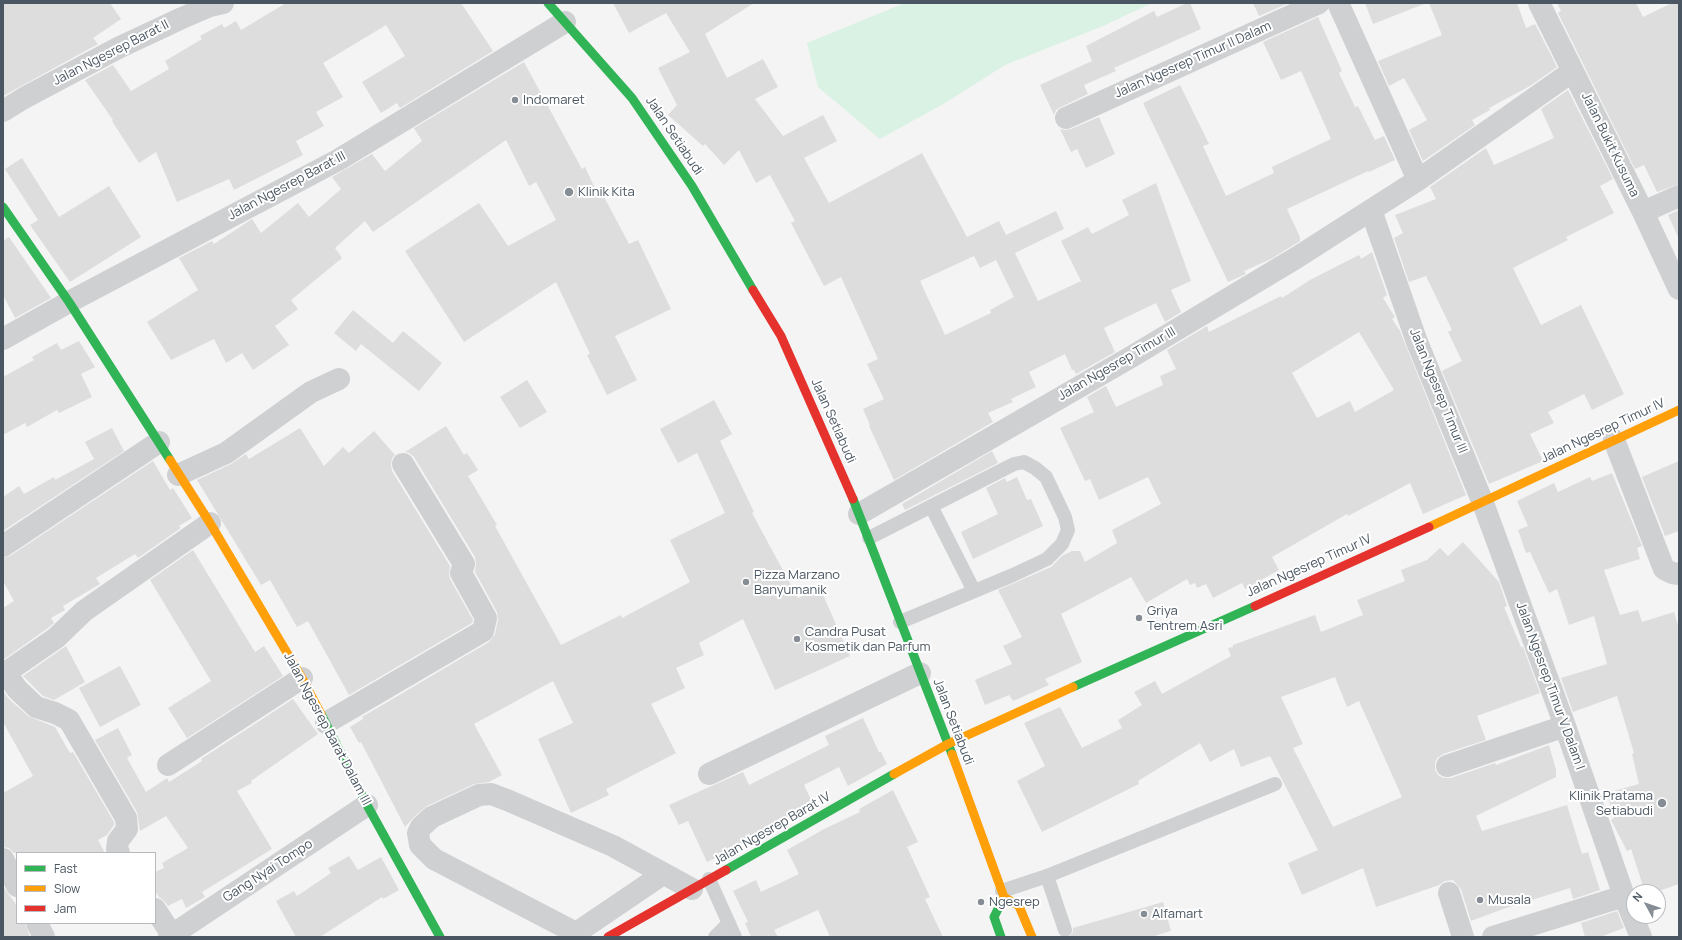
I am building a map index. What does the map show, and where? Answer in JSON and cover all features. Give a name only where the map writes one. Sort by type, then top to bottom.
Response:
[{"type":"main road","name":"Jalan Setiabudi","points":[[548,3],[632,98],[692,186],[781,336],[869,538],[948,744],[1003,894]]},
{"type":"main road","points":[[3,207],[69,302]]},
{"type":"main road","name":"Jalan Ngesrep Barat Dalam III","points":[[69,302],[210,523],[302,678],[367,805],[440,937]]},
{"type":"main road","name":"Jalan Ngesrep Timur IV","points":[[948,744],[1483,503],[1679,410]]},
{"type":"main road","name":"Jalan Ngesrep Barat IV","points":[[608,937],[948,744]]},
{"type":"main road","points":[[1002,937],[994,917],[1003,894],[1019,906],[1032,937]]},
{"type":"street","name":"Jalan Ngesrep Barat II","points":[[3,111],[24,98],[118,48],[182,18],[210,6],[223,3]]},
{"type":"street","name":"Jalan Ngesrep Timur II Dalam","points":[[1066,118],[1319,3]]},
{"type":"street","points":[[1338,3],[1418,180]]},
{"type":"street","name":"Jalan Bukit Kusuma","points":[[1539,3],[1643,212],[1679,289]]},
{"type":"street","name":"Jalan Ngesrep Barat III","points":[[3,339],[69,302],[338,160],[565,22]]},
{"type":"street","name":"Jalan Ngesrep Timur III","points":[[859,514],[1132,357],[1296,258],[1418,180],[1573,71]]},
{"type":"street","points":[[1643,212],[1679,196]]},
{"type":"street","name":"Jalan Ngesrep Timur III","points":[[1371,210],[1418,342],[1483,503]]},
{"type":"street","points":[[178,475],[226,453],[311,392],[339,379]]},
{"type":"street","points":[[1614,440],[1664,569],[1672,573],[1679,574]]},
{"type":"street","points":[[3,546],[159,442]]},
{"type":"street","points":[[326,723],[483,631],[486,618],[461,573],[464,564],[404,464]]},
{"type":"street","name":"Jalan Ngesrep Timur V Dalam I","points":[[1483,503],[1565,726],[1624,896],[1641,937]]},
{"type":"street","points":[[118,852],[117,849],[118,841],[127,829],[126,818],[69,720],[56,713],[36,707],[17,689],[9,677],[11,669],[56,638],[84,611],[210,523]]},
{"type":"street","points":[[709,774],[920,673]]},
{"type":"street","points":[[168,765],[302,678]]},
{"type":"street","points":[[1447,766],[1565,726]]},
{"type":"street","points":[[663,874],[576,933],[434,858],[420,845],[418,833],[421,826],[432,817],[479,795],[491,794],[613,846],[663,874],[700,884]]},
{"type":"street","name":"Gang Nyai Tompo","points":[[170,936],[367,805]]},
{"type":"street","points":[[3,859],[16,884]]},
{"type":"street","points":[[1449,893],[1464,937]]},
{"type":"street","points":[[1493,937],[1624,896]]},
{"type":"street","points":[[156,911],[170,936]]},
{"type":"street","points":[[38,924],[44,937]]},
{"type":"lane","points":[[869,538],[1014,464],[1024,462],[1035,468],[1046,477],[1066,517],[1068,530],[1062,544],[1047,559],[900,622]]},
{"type":"lane","points":[[932,506],[974,591]]},
{"type":"lane","points":[[1003,894],[1275,784]]},
{"type":"lane","points":[[1048,876],[1065,930]]},
{"type":"lane","points":[[700,884],[729,924],[735,937]]},
{"type":"lane","points":[[714,937],[729,924]]},
{"type":"green space","points":[[905,3],[1152,3],[1103,26],[1005,65],[945,103],[880,139],[818,87],[807,43]]},
{"type":"building","points":[[3,3],[110,3],[121,19],[93,38],[98,44],[3,96]]},
{"type":"building","points":[[286,3],[461,3],[493,51],[400,108],[397,103],[381,113],[362,82],[405,56],[386,25],[323,63],[343,97],[316,112],[324,126],[296,141],[303,155],[234,190],[229,179],[177,202],[156,152],[139,163],[112,121],[113,120],[85,80],[113,65],[131,91],[169,69],[165,61],[202,39],[200,36],[222,24],[224,28],[236,21],[241,30]]},
{"type":"building","points":[[613,3],[754,3],[705,34],[727,78],[763,59],[778,87],[755,99],[783,136],[823,115],[837,141],[804,158],[829,203],[922,153],[967,237],[999,221],[1006,235],[1056,211],[1064,229],[1015,253],[1038,301],[1081,281],[1061,241],[1088,227],[1092,234],[1129,215],[1122,200],[1156,183],[1191,281],[1171,290],[1181,312],[1165,322],[1156,303],[1104,328],[1115,352],[1076,374],[1074,370],[1072,370],[1065,354],[1029,372],[1036,387],[1011,399],[1013,402],[988,413],[993,422],[894,480],[869,426],[870,425],[863,409],[884,399],[867,364],[878,359],[841,277],[824,286],[791,223],[795,221],[770,175],[756,183],[739,150],[724,165],[705,144],[703,146],[668,115],[677,105],[658,68],[690,52],[666,13],[629,33]],"holes":[[[974,256],[980,268],[996,260],[1014,297],[990,310],[991,313],[945,335],[920,281]]]},
{"type":"building","points":[[1190,3],[1201,29],[1114,68],[1116,71],[1084,85],[1088,94],[1056,110],[1054,115],[1040,85],[1092,61],[1086,46],[1154,11],[1157,17]]},
{"type":"building","points":[[1253,3],[1289,3],[1259,16]]},
{"type":"building","points":[[1365,3],[1423,3],[1424,4],[1373,24]]},
{"type":"building","points":[[1429,3],[1517,3],[1526,28],[1535,24],[1557,67],[1530,86],[1489,108],[1490,110],[1472,120],[1475,125],[1423,161],[1409,130],[1427,120],[1404,78],[1389,86],[1378,61],[1442,35]]},
{"type":"building","points":[[1557,3],[1636,3],[1643,17],[1672,3],[1679,3],[1679,184],[1657,192],[1644,165],[1635,169],[1558,13],[1561,11]]},
{"type":"building","points":[[1318,17],[1342,71],[1339,73],[1355,107],[1358,106],[1375,140],[1384,136],[1395,160],[1287,209],[1300,237],[1300,241],[1271,259],[1244,271],[1246,274],[1228,282],[1143,103],[1180,85],[1209,144],[1203,146],[1226,196],[1274,173],[1272,167],[1331,139],[1301,71],[1281,80],[1263,42]]},
{"type":"building","points":[[524,62],[582,169],[585,167],[599,197],[603,195],[629,244],[638,240],[671,309],[615,336],[637,380],[607,395],[587,355],[590,354],[556,282],[464,342],[405,251],[479,203],[508,246],[556,220],[536,182],[529,186],[506,140],[373,232],[365,221],[335,248],[342,258],[291,300],[298,309],[275,326],[289,345],[253,370],[242,353],[226,363],[214,339],[171,360],[147,322],[198,290],[179,258],[212,241],[214,244],[252,219],[261,233],[298,203],[309,217],[341,189],[332,177],[372,154],[385,171],[422,141],[414,128]]},
{"type":"building","points":[[1568,90],[1613,179],[1600,186],[1614,213],[1566,237],[1568,240],[1513,268],[1541,325],[1581,305],[1624,394],[1592,410],[1584,394],[1548,412],[1554,423],[1530,434],[1543,461],[1489,484],[1442,371],[1462,361],[1448,332],[1452,330],[1426,276],[1409,282],[1394,238],[1403,233],[1395,215],[1436,199],[1430,187],[1486,148],[1494,165],[1554,138],[1541,109]]},
{"type":"building","points":[[1099,117],[1115,154],[1086,168],[1077,149],[1071,152],[1060,129],[1071,129]]},
{"type":"building","points":[[22,158],[59,217],[109,186],[141,237],[70,282],[30,225],[38,220],[5,169]]},
{"type":"building","points":[[1679,210],[1679,239],[1668,215]]},
{"type":"building","points":[[9,237],[51,298],[15,318],[3,295],[3,241]]},
{"type":"building","points":[[1372,252],[1387,295],[1383,298],[1395,317],[1392,319],[1400,331],[1466,495],[1423,514],[1410,483],[1348,516],[1347,514],[1272,557],[1279,570],[1245,589],[1242,583],[1213,598],[1206,584],[1197,588],[1195,583],[1190,585],[1187,579],[1146,603],[1131,577],[1061,614],[1082,662],[1045,679],[1049,685],[1013,701],[1009,695],[985,705],[975,680],[1012,664],[1003,646],[1022,637],[998,590],[1051,567],[1062,556],[1072,551],[1080,551],[1085,562],[1117,543],[1112,530],[1161,504],[1148,477],[1099,500],[1090,479],[1085,481],[1060,428],[1094,412],[1087,397],[1106,386],[1116,407],[1163,385],[1160,376],[1176,369],[1167,350],[1207,326],[1209,332],[1281,296],[1282,298],[1310,280],[1359,255],[1361,259]],"holes":[[[1359,332],[1394,390],[1355,412],[1350,401],[1317,418],[1292,373]]]},
{"type":"building","points":[[353,310],[393,343],[403,331],[442,363],[419,391],[361,344],[356,351],[334,333]]},
{"type":"building","points":[[79,341],[95,367],[81,374],[92,397],[59,413],[57,410],[27,427],[25,423],[3,435],[3,377],[34,360],[32,357],[57,343],[61,350]]},
{"type":"building","points":[[527,380],[547,412],[520,428],[500,397]]},
{"type":"building","points":[[714,400],[732,434],[720,441],[754,512],[752,513],[798,598],[820,588],[850,656],[775,690],[743,619],[699,643],[704,655],[676,668],[685,688],[651,704],[676,753],[606,789],[609,795],[571,813],[538,739],[573,723],[553,681],[474,724],[502,775],[489,782],[474,784],[427,806],[405,827],[361,742],[359,743],[350,727],[363,719],[362,717],[489,642],[495,634],[498,620],[497,612],[475,572],[475,557],[414,457],[405,452],[446,426],[464,455],[467,453],[478,470],[468,476],[497,525],[495,526],[561,645],[621,615],[622,618],[690,582],[670,540],[725,513],[697,453],[678,463],[660,429]]},
{"type":"building","points":[[112,428],[124,451],[3,531],[3,497],[19,486],[24,494],[54,477],[55,480],[94,459],[85,442]]},
{"type":"building","points":[[300,428],[324,466],[343,447],[349,453],[374,431],[395,455],[392,458],[392,471],[450,566],[450,579],[473,620],[472,623],[349,695],[308,621],[297,627],[270,580],[261,585],[197,480],[231,464],[246,454],[249,459]]},
{"type":"building","points":[[992,451],[998,463],[905,510],[902,504]]},
{"type":"building","points":[[153,461],[170,490],[173,488],[192,518],[179,526],[181,528],[138,558],[135,554],[96,578],[100,584],[63,606],[65,610],[51,618],[54,623],[3,660],[3,608],[14,601],[3,581],[3,558],[10,556]]},
{"type":"building","points":[[1679,461],[1679,531],[1665,536],[1642,477]]},
{"type":"building","points":[[1612,473],[1642,546],[1637,548],[1640,559],[1604,570],[1620,615],[1638,610],[1642,622],[1674,612],[1679,629],[1679,884],[1666,889],[1666,884],[1642,884],[1631,849],[1627,851],[1611,820],[1614,818],[1607,793],[1639,784],[1632,754],[1634,753],[1617,696],[1573,712],[1561,678],[1607,664],[1594,616],[1569,625],[1557,589],[1549,593],[1530,552],[1526,553],[1518,530],[1528,526],[1517,501],[1554,483],[1558,492],[1590,477],[1592,481]]},
{"type":"building","points":[[1017,477],[1027,500],[1031,499],[1043,526],[973,559],[961,532],[998,514],[986,488],[1005,478],[1007,482]]},
{"type":"building","points":[[1463,542],[1499,582],[1507,606],[1504,607],[1521,647],[1523,647],[1540,693],[1477,716],[1486,740],[1443,754],[1437,758],[1435,770],[1439,776],[1451,778],[1495,763],[1496,765],[1549,745],[1556,770],[1556,777],[1476,816],[1482,831],[1567,805],[1582,854],[1588,852],[1600,890],[1573,899],[1570,888],[1503,909],[1471,921],[1461,889],[1453,880],[1445,881],[1439,885],[1376,907],[1363,868],[1302,895],[1288,863],[1318,850],[1270,756],[1241,767],[1234,749],[1210,762],[1200,743],[1138,781],[1139,784],[1042,832],[1017,781],[1045,766],[1024,723],[1060,707],[1082,748],[1122,728],[1118,720],[1142,705],[1134,692],[1155,681],[1162,694],[1231,656],[1228,648],[1233,647],[1233,645],[1315,615],[1321,632],[1363,615],[1357,600],[1405,581],[1401,570],[1427,560],[1440,548],[1448,556]],"holes":[[[1335,677],[1347,707],[1359,701],[1402,797],[1333,827],[1293,748],[1303,744],[1281,697]]]},
{"type":"building","points":[[193,550],[255,652],[264,646],[283,676],[187,738],[168,708],[211,681],[150,580]]},
{"type":"building","points":[[66,646],[85,682],[54,700],[43,696],[23,676]]},
{"type":"building","points":[[120,666],[141,705],[100,727],[79,688]]},
{"type":"building","points":[[3,691],[8,698],[28,716],[55,727],[70,753],[73,752],[114,822],[114,825],[107,835],[98,840],[104,852],[14,853],[9,848],[3,847],[3,793],[33,776],[3,722]]},
{"type":"building","points":[[293,699],[318,734],[251,781],[252,783],[237,791],[272,849],[202,892],[205,897],[186,908],[182,899],[168,906],[156,892],[156,872],[164,868],[162,863],[188,848],[166,816],[140,831],[137,812],[95,740],[118,728],[132,755],[127,758],[146,792],[167,778],[169,782],[202,761],[201,759]]},
{"type":"building","points":[[863,718],[879,752],[881,752],[887,764],[848,786],[839,767],[804,785],[814,806],[749,842],[707,862],[688,821],[679,825],[669,805],[743,772],[749,785],[829,745],[825,736]]},
{"type":"building","points":[[893,790],[918,842],[907,847],[930,897],[925,899],[943,937],[830,937],[818,910],[774,930],[778,937],[751,937],[745,923],[748,922],[733,891],[756,880],[761,892],[799,874],[787,850],[824,829],[860,812],[859,809]]},
{"type":"building","points":[[349,856],[358,870],[381,857],[399,890],[383,899],[382,897],[320,937],[296,937],[276,901],[294,891],[297,896],[331,873],[328,868]]},
{"type":"building","points":[[3,886],[16,905],[16,924],[25,924],[30,937],[3,937]]},
{"type":"building","name":"Alfamart","points":[[1163,902],[1171,931],[1151,937],[1069,937],[1073,932],[1073,928]]},
{"type":"building","points":[[1617,911],[1624,928],[1600,937],[1585,937],[1581,923]]},
{"type":"traffic: fast","points":[[548,3],[632,98],[692,186],[753,290]]},
{"type":"traffic: fast","points":[[3,207],[69,302],[170,460]]},
{"type":"traffic: fast","points":[[853,499],[952,754]]},
{"type":"traffic: fast","points":[[1073,687],[1255,606]]},
{"type":"traffic: fast","points":[[321,714],[367,805],[440,937]]},
{"type":"traffic: fast","points":[[726,870],[894,774]]},
{"type":"traffic: fast","points":[[1001,937],[994,917],[1004,897]]},
{"type":"traffic: slow","points":[[1429,527],[1679,410]]},
{"type":"traffic: slow","points":[[170,460],[210,523],[302,678],[321,714]]},
{"type":"traffic: slow","points":[[894,774],[948,744],[1073,687]]},
{"type":"traffic: slow","points":[[952,754],[1004,897],[1019,906],[1032,937]]},
{"type":"traffic: jam","points":[[753,290],[781,336],[853,499]]},
{"type":"traffic: jam","points":[[1255,606],[1429,527]]},
{"type":"traffic: jam","points":[[608,937],[726,870]]},
{"type":"place","name":"Indomaret","points":[[515,100]]},
{"type":"place","name":"Klinik Kita","points":[[569,192]]},
{"type":"place","name":"Pizza Marzano Banyumanik","points":[[746,582]]},
{"type":"place","name":"Griya Tentrem Asri","points":[[1139,618]]},
{"type":"place","name":"Candra Pusat Kosmetik dan Parfum","points":[[797,639]]},
{"type":"place","name":"Klinik Pratama Setiabudi","points":[[1662,803]]},
{"type":"place","name":"Musala","points":[[1480,900]]},
{"type":"place","name":"Ngesrep","points":[[981,902]]},
{"type":"place","name":"Alfamart","points":[[1144,914]]}]
